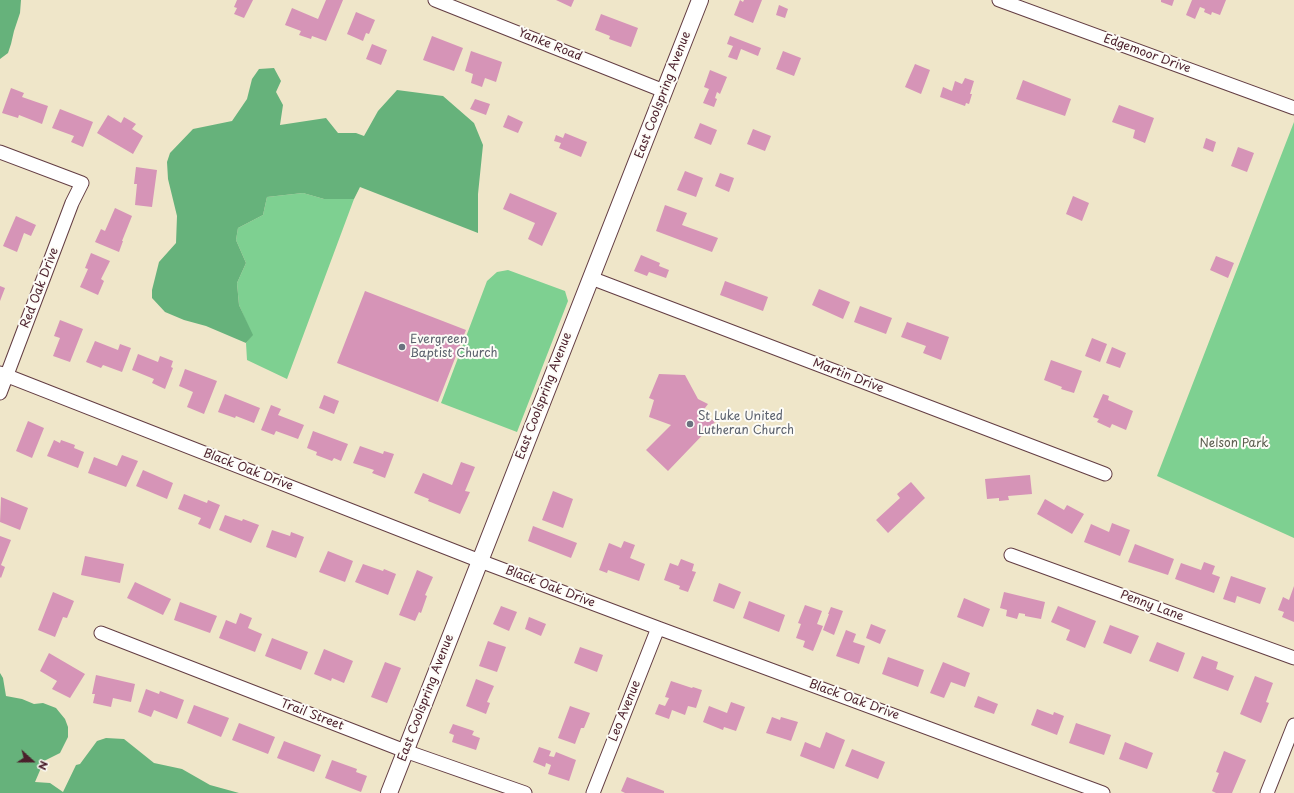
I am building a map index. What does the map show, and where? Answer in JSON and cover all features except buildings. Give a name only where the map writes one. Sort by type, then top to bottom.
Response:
[{"type":"street","name":"Yanke Road","points":[[435,0],[664,91]]},
{"type":"street","name":"East Coolspring Avenue","points":[[389,793],[700,0]]},
{"type":"street","name":"Edgemoor Drive","points":[[999,0],[1294,108]]},
{"type":"street","name":"Red Oak Drive","points":[[0,152],[82,183],[72,203],[3,375],[0,393]]},
{"type":"street","name":"Martin Drive","points":[[591,278],[1105,474]]},
{"type":"street","name":"Black Oak Drive","points":[[3,375],[480,561],[1073,788],[1103,793]]},
{"type":"street","name":"Penny Lane","points":[[1011,555],[1294,658]]},
{"type":"street","name":"Leo Avenue","points":[[593,793],[658,628]]},
{"type":"street","name":"Trail Street","points":[[101,633],[405,751],[525,793]]},
{"type":"street","points":[[1267,793],[1294,725]]},
{"type":"green space","points":[[0,0],[21,0],[20,13],[8,53],[0,59]]},
{"type":"green space","points":[[274,68],[281,81],[276,92],[283,105],[280,125],[326,118],[338,133],[356,133],[364,136],[378,111],[397,90],[443,96],[474,123],[483,145],[478,194],[478,233],[360,187],[354,199],[324,199],[303,193],[267,197],[263,215],[238,228],[236,240],[246,263],[237,283],[239,305],[253,335],[246,343],[206,326],[184,320],[165,312],[152,298],[152,290],[159,262],[176,243],[177,216],[168,179],[167,162],[170,153],[193,129],[232,121],[247,99],[252,79],[259,69]]},
{"type":"green space","name":"Nelson Park","points":[[1294,122],[1294,538],[1157,476]]},
{"type":"green space","points":[[303,193],[324,199],[354,199],[287,379],[247,360],[246,343],[252,335],[239,305],[237,283],[246,263],[236,240],[238,228],[263,215],[267,197]]},
{"type":"green space","points":[[508,270],[565,291],[568,301],[517,432],[441,403],[487,281],[497,272]]},
{"type":"green space","points":[[0,673],[3,678],[6,696],[22,699],[34,704],[43,703],[56,708],[65,719],[68,727],[68,737],[60,753],[44,761],[35,782],[50,783],[63,792],[76,765],[80,764],[97,741],[106,738],[124,739],[154,763],[182,769],[210,785],[239,793],[0,793]]},
{"type":"place","name":"Evergreen Baptist Church","points":[[402,347]]},
{"type":"place","name":"St Luke United Lutheran Church","points":[[690,424]]}]
